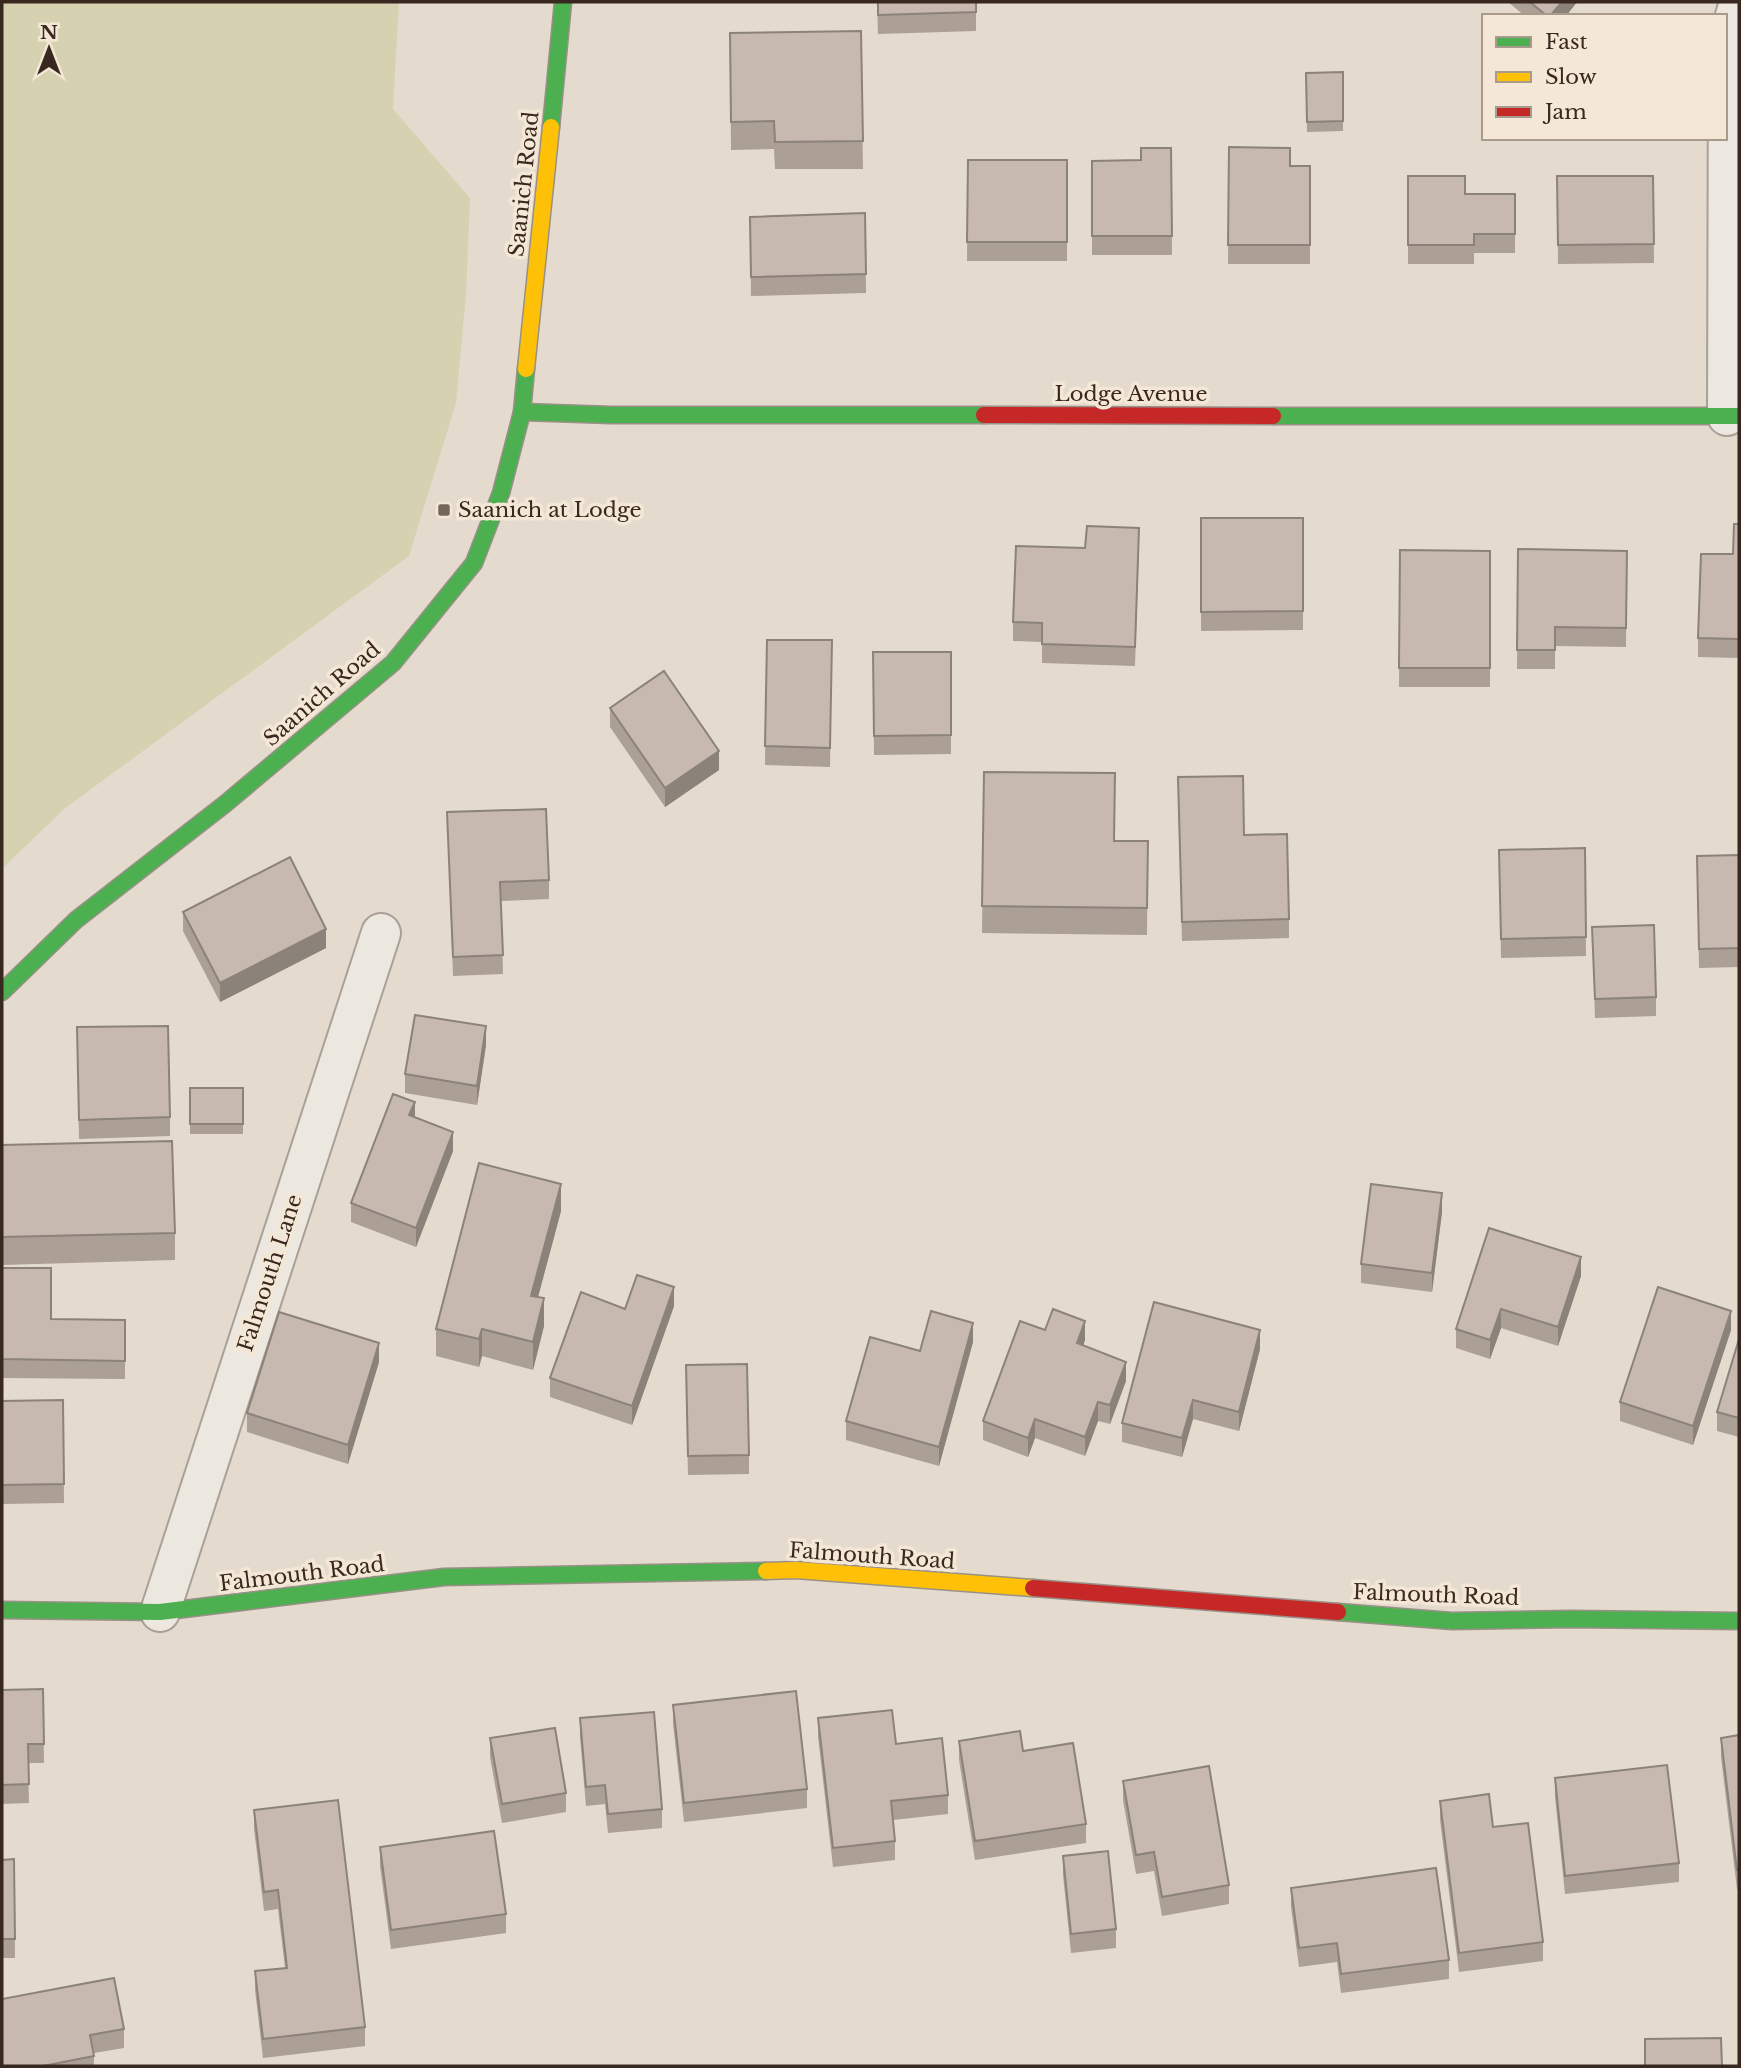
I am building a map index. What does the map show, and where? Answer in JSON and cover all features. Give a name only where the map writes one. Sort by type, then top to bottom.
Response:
[{"type":"street","name":"Saanich Road","points":[[2,992],[76,920],[225,804],[393,663],[474,563],[501,493],[522,412],[563,2]]},
{"type":"street","points":[[1733,416],[1728,40],[1739,2]]},
{"type":"street","name":"Lodge Avenue","points":[[522,412],[611,415],[1733,416]]},
{"type":"street","name":"Falmouth Lane","points":[[160,1612],[381,933]]},
{"type":"street","name":"Falmouth Road","points":[[2,1610],[160,1612],[444,1577],[796,1570],[1452,1621],[1739,1621]]},
{"type":"shaded area","points":[[2,2],[399,2],[393,109],[470,198],[466,294],[456,403],[409,556],[64,809],[2,869]]},
{"type":"building","points":[[878,2],[976,2],[976,12],[878,15]]},
{"type":"building","points":[[1530,2],[1562,2],[1552,14],[1545,14]]},
{"type":"building","points":[[861,31],[863,141],[775,142],[774,121],[731,122],[730,33]]},
{"type":"building","points":[[1343,72],[1343,121],[1307,122],[1306,73]]},
{"type":"building","points":[[1229,147],[1290,148],[1290,166],[1310,166],[1310,245],[1228,245]]},
{"type":"building","points":[[1141,148],[1171,148],[1172,236],[1092,236],[1092,161],[1141,160]]},
{"type":"building","points":[[968,160],[1067,160],[1067,242],[967,242]]},
{"type":"building","points":[[1408,176],[1465,176],[1465,194],[1515,194],[1515,234],[1474,234],[1474,245],[1408,245]]},
{"type":"building","points":[[1557,176],[1653,176],[1654,244],[1558,245]]},
{"type":"building","points":[[865,213],[866,274],[751,277],[750,217]]},
{"type":"building","points":[[1201,518],[1303,518],[1303,611],[1201,612]]},
{"type":"building","points":[[1734,524],[1739,524],[1739,639],[1698,638],[1701,554],[1733,554]]},
{"type":"building","points":[[1087,526],[1139,528],[1135,647],[1042,644],[1042,623],[1013,622],[1016,546],[1085,548]]},
{"type":"building","points":[[1518,549],[1627,551],[1626,628],[1555,627],[1555,650],[1517,650]]},
{"type":"building","points":[[1400,550],[1490,551],[1490,668],[1399,668]]},
{"type":"building","points":[[767,640],[832,640],[830,748],[765,746]]},
{"type":"building","points":[[873,652],[951,652],[951,735],[874,736]]},
{"type":"building","points":[[664,671],[719,751],[665,788],[610,708]]},
{"type":"building","points":[[984,772],[1115,773],[1114,841],[1148,841],[1147,908],[982,906]]},
{"type":"building","points":[[1243,776],[1244,835],[1287,834],[1289,919],[1182,922],[1178,777]]},
{"type":"building","points":[[546,809],[549,880],[500,882],[503,955],[453,957],[447,812]]},
{"type":"building","points":[[1585,848],[1586,937],[1501,939],[1499,850]]},
{"type":"building","points":[[1739,855],[1739,948],[1699,949],[1697,856]]},
{"type":"building","points":[[290,857],[326,929],[220,983],[183,912]]},
{"type":"building","points":[[1654,925],[1656,997],[1595,999],[1592,927]]},
{"type":"building","points":[[415,1015],[486,1026],[477,1086],[405,1074]]},
{"type":"building","points":[[168,1026],[170,1117],[79,1120],[77,1027]]},
{"type":"building","points":[[190,1088],[243,1088],[243,1124],[190,1124]]},
{"type":"building","points":[[393,1094],[415,1102],[409,1115],[453,1132],[416,1228],[351,1203]]},
{"type":"building","points":[[172,1141],[175,1233],[2,1237],[2,1145]]},
{"type":"building","points":[[479,1163],[561,1184],[531,1296],[544,1298],[533,1342],[482,1329],[479,1339],[436,1329]]},
{"type":"building","points":[[1371,1184],[1442,1193],[1432,1273],[1361,1264]]},
{"type":"building","points":[[1489,1228],[1581,1257],[1558,1327],[1501,1309],[1490,1340],[1456,1329]]},
{"type":"building","points":[[2,1268],[51,1268],[51,1319],[125,1320],[125,1361],[2,1359]]},
{"type":"building","points":[[637,1275],[674,1287],[632,1406],[550,1378],[581,1292],[625,1309]]},
{"type":"building","points":[[1658,1287],[1731,1311],[1693,1426],[1620,1402]]},
{"type":"building","points":[[1154,1302],[1260,1330],[1239,1412],[1193,1400],[1182,1438],[1122,1423]]},
{"type":"building","points":[[1053,1309],[1085,1321],[1077,1343],[1126,1362],[1110,1405],[1098,1402],[1085,1437],[1035,1419],[1028,1438],[983,1421],[1020,1321],[1045,1330]]},
{"type":"building","points":[[931,1311],[973,1323],[939,1447],[846,1421],[870,1337],[920,1351]]},
{"type":"building","points":[[279,1312],[379,1343],[348,1445],[247,1413]]},
{"type":"building","points":[[1739,1339],[1739,1418],[1717,1412]]},
{"type":"building","points":[[747,1364],[749,1455],[688,1456],[686,1365]]},
{"type":"building","points":[[63,1400],[64,1484],[2,1485],[2,1401]]},
{"type":"building","points":[[43,1689],[44,1744],[28,1744],[29,1784],[2,1785],[2,1690]]},
{"type":"building","points":[[796,1691],[807,1789],[684,1803],[673,1705]]},
{"type":"building","points":[[892,1710],[896,1744],[942,1738],[948,1795],[891,1801],[895,1841],[833,1848],[818,1718]]},
{"type":"building","points":[[654,1712],[662,1809],[608,1814],[605,1785],[586,1787],[580,1718]]},
{"type":"building","points":[[555,1728],[566,1793],[502,1804],[490,1738]]},
{"type":"building","points":[[1020,1731],[1023,1751],[1073,1743],[1086,1824],[975,1841],[959,1741]]},
{"type":"building","points":[[1739,1735],[1739,1870],[1737,1870],[1721,1738]]},
{"type":"building","points":[[1667,1765],[1679,1863],[1565,1876],[1555,1778]]},
{"type":"building","points":[[1209,1766],[1229,1885],[1162,1897],[1154,1852],[1136,1855],[1123,1781]]},
{"type":"building","points":[[1489,1794],[1493,1827],[1528,1823],[1543,1942],[1459,1953],[1440,1801]]},
{"type":"building","points":[[338,1800],[365,2027],[263,2039],[255,1971],[287,1968],[278,1890],[264,1892],[254,1810]]},
{"type":"building","points":[[494,1831],[506,1914],[391,1930],[380,1847]]},
{"type":"building","points":[[1108,1851],[1116,1929],[1071,1934],[1063,1856]]},
{"type":"building","points":[[14,1859],[15,1939],[2,1939],[2,1860]]},
{"type":"building","points":[[1436,1868],[1449,1960],[1341,1974],[1337,1943],[1299,1948],[1291,1888]]},
{"type":"building","points":[[114,1978],[124,2029],[90,2035],[94,2056],[43,2066],[2,2066],[2,1999]]},
{"type":"building","points":[[1721,2038],[1722,2066],[1645,2066],[1645,2039]]},
{"type":"traffic: fast","points":[[551,127],[563,2]]},
{"type":"traffic: fast","points":[[2,992],[76,920],[225,804],[393,663],[474,563],[501,493],[522,412],[526,369]]},
{"type":"traffic: fast","points":[[522,412],[611,415],[984,415]]},
{"type":"traffic: fast","points":[[1273,416],[1739,416]]},
{"type":"traffic: fast","points":[[2,1610],[160,1612],[444,1577],[766,1571]]},
{"type":"traffic: fast","points":[[1338,1612],[1452,1621],[1739,1621]]},
{"type":"traffic: slow","points":[[526,369],[551,127]]},
{"type":"traffic: slow","points":[[766,1571],[796,1570],[1033,1588]]},
{"type":"traffic: jam","points":[[984,415],[1273,416]]},
{"type":"traffic: jam","points":[[1033,1588],[1338,1612]]},
{"type":"place","name":"Saanich at Lodge","points":[[444,510]]}]
